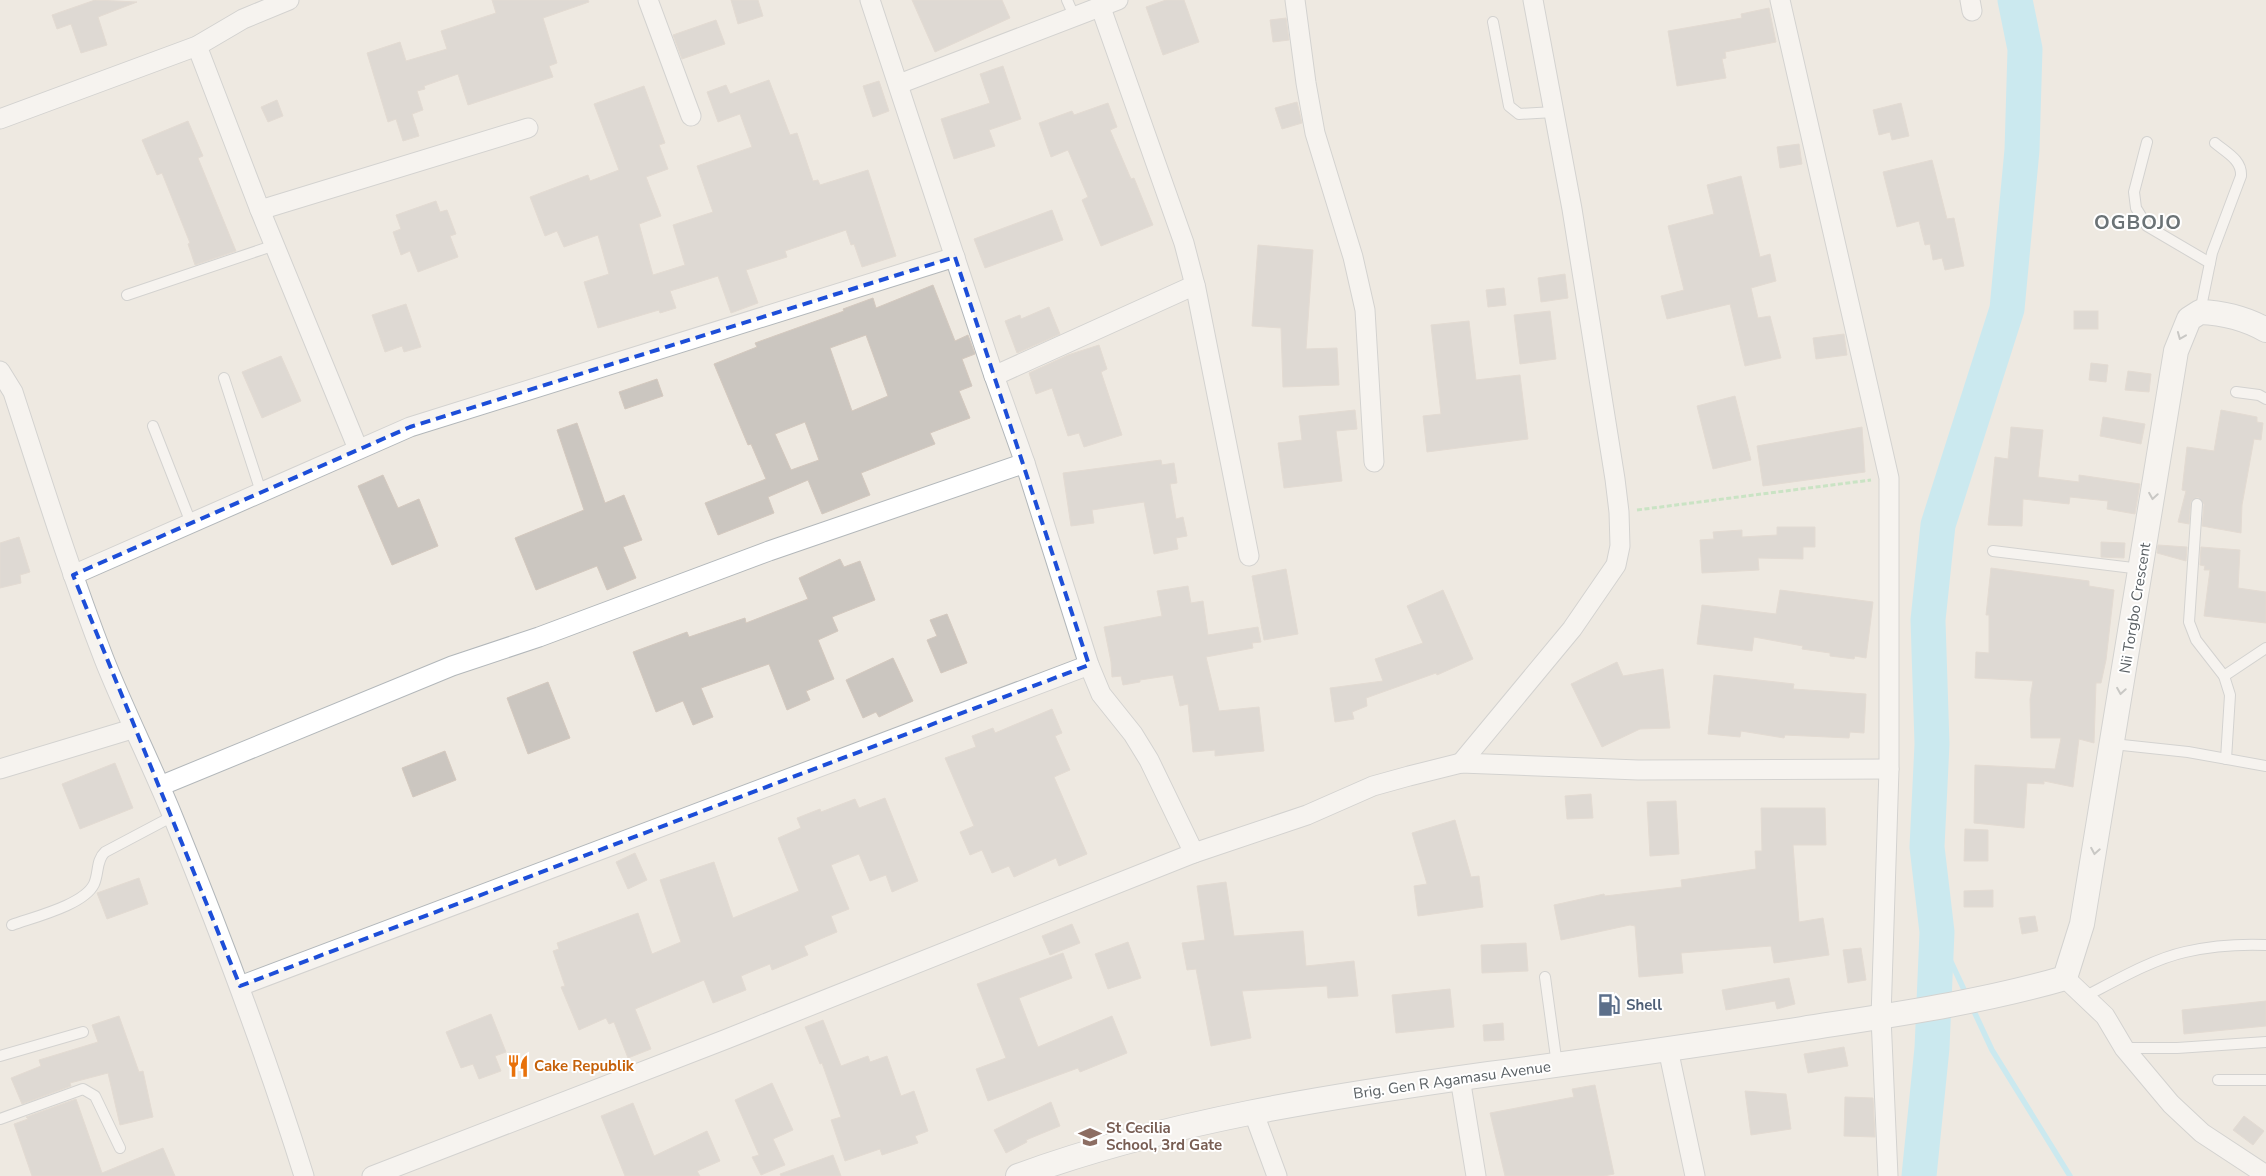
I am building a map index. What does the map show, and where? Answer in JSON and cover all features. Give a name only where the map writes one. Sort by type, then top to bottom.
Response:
[{"type":"street","points":[[0,120],[197,46],[243,19],[289,0]]},
{"type":"street","points":[[648,0],[691,116]]},
{"type":"street","points":[[870,0],[994,376],[1025,463],[1089,665],[1101,694],[1133,734],[1149,760],[1194,853]]},
{"type":"street","points":[[899,84],[1118,0]]},
{"type":"street","points":[[1296,0],[1314,133],[1353,257],[1365,310],[1374,462]]},
{"type":"street","points":[[1462,763],[1572,629],[1616,564],[1620,546],[1619,512],[1554,112],[1533,0]]},
{"type":"street","points":[[1780,0],[1889,478],[1888,1176]]},
{"type":"street","points":[[1101,8],[1184,243],[1196,285],[1249,556]]},
{"type":"street","points":[[197,46],[260,210],[358,449]]},
{"type":"street","points":[[260,210],[528,128]]},
{"type":"street","points":[[73,575],[410,427],[955,257]]},
{"type":"street","points":[[994,376],[1196,285]]},
{"type":"street","points":[[2200,312],[2224,314],[2252,322],[2266,330]]},
{"type":"street","name":"Nii Torgbo Crescent","points":[[2065,978],[2082,924],[2142,569],[2176,351],[2190,319],[2200,312]]},
{"type":"street","points":[[0,371],[13,392],[73,575],[132,729],[173,816],[240,986],[272,1076],[304,1176]]},
{"type":"street","points":[[160,786],[452,666],[539,637],[769,551],[1025,463]]},
{"type":"street","points":[[240,986],[1089,665]]},
{"type":"street","points":[[0,769],[132,729]]},
{"type":"street","points":[[372,1176],[724,1040],[1194,853],[1308,814],[1373,786],[1462,763],[1638,770],[1889,769]]},
{"type":"street","points":[[2065,978],[2105,1016],[2124,1048],[2171,1104],[2202,1133],[2266,1175]]},
{"type":"street","name":"Brig. Gen R Agamasu Avenue","points":[[1018,1176],[1059,1169],[1253,1111],[1386,1088],[1557,1065],[1887,1016],[1986,998],[2065,978]]},
{"type":"street","points":[[1668,1049],[1695,1176]]},
{"type":"street","points":[[1460,1078],[1476,1176]]},
{"type":"street","points":[[1253,1111],[1277,1176]]},
{"type":"lane","points":[[1068,0],[1075,18]]},
{"type":"lane","points":[[1492,22],[1509,106],[1519,114],[1554,112]]},
{"type":"lane","points":[[2147,142],[2134,192],[2136,208],[2147,226],[2210,263]]},
{"type":"lane","points":[[2200,312],[2210,263],[2241,176],[2242,168],[2237,160],[2215,143]]},
{"type":"lane","points":[[128,296],[274,245]]},
{"type":"lane","points":[[224,378],[261,492]]},
{"type":"lane","points":[[2236,392],[2259,395],[2266,398]]},
{"type":"lane","points":[[153,426],[191,523]]},
{"type":"lane","points":[[2197,504],[2189,622],[2196,640],[2224,676],[2230,695],[2226,759]]},
{"type":"lane","points":[[1993,551],[2142,569]]},
{"type":"lane","points":[[2224,676],[2266,648]]},
{"type":"lane","points":[[2113,744],[2188,752],[2266,766]]},
{"type":"lane","points":[[12,925],[84,898],[94,886],[100,857],[105,852],[173,816]]},
{"type":"lane","points":[[2086,996],[2126,975],[2184,952],[2243,944],[2266,945]]},
{"type":"lane","points":[[1545,977],[1557,1065]]},
{"type":"lane","points":[[0,1056],[83,1032]]},
{"type":"lane","points":[[2124,1048],[2177,1048],[2266,1042]]},
{"type":"lane","points":[[2218,1080],[2266,1080]]},
{"type":"lane","points":[[0,1119],[83,1090],[95,1096],[120,1148]]},
{"type":"path","points":[[1619,512],[1889,478]]},
{"type":"highlighted area","points":[[955,257],[1089,665],[240,986],[73,575],[410,427]]},
{"type":"building","points":[[95,0],[137,2],[98,17],[107,45],[81,53],[71,24],[57,29],[52,15]]},
{"type":"building","points":[[492,0],[588,0],[589,2],[543,18],[557,63],[549,66],[553,77],[468,105],[458,74],[424,86],[425,89],[417,91],[423,110],[412,114],[419,136],[403,141],[396,119],[388,122],[367,53],[400,42],[406,61],[447,49],[441,31],[496,13]]},
{"type":"building","points":[[731,0],[758,0],[763,16],[738,24]]},
{"type":"building","points":[[912,0],[1002,0],[1010,18],[935,52]]},
{"type":"building","points":[[1166,0],[1184,0],[1199,42],[1163,55],[1146,7]]},
{"type":"building","points":[[1769,8],[1776,42],[1725,52],[1726,58],[1722,59],[1726,78],[1677,86],[1668,31],[1742,18],[1741,14]]},
{"type":"building","points":[[1286,18],[1289,40],[1273,42],[1270,20]]},
{"type":"building","points":[[716,20],[725,44],[682,59],[673,35]]},
{"type":"building","points":[[1003,66],[1021,119],[989,130],[995,146],[954,159],[941,119],[990,103],[980,74]]},
{"type":"building","points":[[769,80],[790,135],[797,133],[813,181],[818,180],[820,185],[868,170],[896,256],[862,267],[854,244],[851,245],[846,230],[785,251],[787,257],[746,270],[758,303],[731,313],[718,276],[670,291],[676,308],[660,313],[659,310],[598,328],[584,282],[609,274],[598,235],[564,247],[557,231],[545,236],[530,197],[588,175],[590,181],[619,170],[594,104],[644,86],[665,143],[659,145],[668,169],[646,177],[661,216],[639,224],[653,275],[685,265],[673,225],[713,212],[697,166],[752,147],[740,114],[718,122],[707,92],[726,85],[730,94]]},
{"type":"building","points":[[879,81],[889,111],[873,117],[863,86]]},
{"type":"building","points":[[277,100],[283,116],[268,122],[261,107]]},
{"type":"building","points":[[1297,102],[1302,123],[1282,129],[1275,108]]},
{"type":"building","points":[[1108,103],[1117,127],[1110,130],[1131,179],[1134,178],[1153,225],[1101,246],[1082,200],[1088,197],[1068,150],[1051,157],[1039,123],[1072,111],[1074,115]]},
{"type":"building","points":[[1901,103],[1909,136],[1892,140],[1890,132],[1879,135],[1873,110]]},
{"type":"building","points":[[188,121],[203,156],[198,158],[236,251],[195,265],[188,244],[190,243],[162,173],[157,175],[142,140]]},
{"type":"building","points":[[1799,144],[1802,164],[1780,168],[1777,147]]},
{"type":"building","points":[[1932,160],[1947,219],[1954,218],[1964,266],[1945,270],[1942,258],[1933,260],[1930,244],[1925,245],[1919,221],[1897,227],[1883,172]]},
{"type":"building","points":[[1741,176],[1760,257],[1770,254],[1776,281],[1751,288],[1758,318],[1770,316],[1781,358],[1745,366],[1730,304],[1667,319],[1661,296],[1684,290],[1668,226],[1714,214],[1707,185]]},
{"type":"building","points":[[436,201],[440,212],[447,210],[456,234],[450,236],[458,257],[418,272],[410,251],[401,255],[393,232],[401,229],[396,215]]},
{"type":"building","points":[[1052,210],[1063,240],[985,268],[974,239]]},
{"type":"building","points":[[1258,245],[1313,250],[1306,349],[1337,348],[1339,385],[1283,387],[1281,328],[1252,326]]},
{"type":"building","points":[[1565,274],[1568,298],[1541,302],[1538,278]]},
{"type":"building","points":[[933,285],[955,341],[968,335],[975,354],[962,359],[972,386],[959,391],[970,418],[930,433],[935,444],[861,473],[870,495],[822,514],[808,480],[768,497],[774,513],[718,535],[705,503],[766,479],[751,444],[748,445],[714,364],[757,347],[755,343],[844,311],[843,309],[873,298],[876,308]],"holes":[[[866,335],[888,396],[852,411],[830,348]],[[805,422],[819,460],[791,470],[775,434]]]},
{"type":"building","points":[[1504,288],[1506,305],[1488,307],[1486,290]]},
{"type":"building","points":[[406,304],[421,347],[404,352],[402,346],[385,352],[372,315]]},
{"type":"building","points":[[1049,307],[1060,334],[1017,353],[1005,321],[1020,315],[1021,319]]},
{"type":"building","points":[[1550,311],[1556,359],[1520,364],[1514,315]]},
{"type":"building","points":[[2074,311],[2098,311],[2098,329],[2074,329]]},
{"type":"building","points":[[1469,321],[1476,380],[1520,375],[1528,439],[1427,452],[1423,416],[1441,414],[1431,325]]},
{"type":"building","points":[[1844,334],[1847,355],[1816,359],[1813,338]]},
{"type":"building","points":[[1099,345],[1107,369],[1101,372],[1122,435],[1084,447],[1079,433],[1068,436],[1052,388],[1036,394],[1029,373],[1068,355]]},
{"type":"building","points":[[281,356],[301,401],[262,418],[242,372]]},
{"type":"building","points":[[2091,363],[2108,365],[2106,382],[2089,380]]},
{"type":"building","points":[[2128,371],[2151,374],[2149,392],[2125,390]]},
{"type":"building","points":[[657,379],[663,396],[625,409],[619,392]]},
{"type":"building","points":[[1735,396],[1751,460],[1713,469],[1697,406]]},
{"type":"building","points":[[1355,410],[1357,429],[1336,431],[1342,481],[1284,488],[1278,443],[1302,440],[1299,416]]},
{"type":"building","points":[[2221,410],[2257,417],[2257,422],[2263,423],[2261,440],[2254,439],[2242,505],[2241,533],[2202,526],[2204,504],[2198,497],[2191,501],[2189,524],[2178,522],[2186,491],[2182,490],[2187,447],[2214,451]]},
{"type":"building","points":[[2103,417],[2145,424],[2141,444],[2100,436]]},
{"type":"building","points":[[577,423],[605,503],[624,495],[642,540],[623,547],[636,578],[607,590],[597,566],[536,590],[515,538],[584,510],[557,430]]},
{"type":"building","points":[[1862,427],[1865,472],[1763,486],[1757,446]]},
{"type":"building","points":[[2011,427],[2043,430],[2038,477],[2079,482],[2079,475],[2140,484],[2135,514],[2107,509],[2108,501],[2070,497],[2069,504],[2023,499],[2022,526],[1988,525],[1995,457],[2008,459]]},
{"type":"building","points":[[1161,460],[1162,465],[1174,463],[1177,483],[1170,484],[1176,519],[1183,517],[1187,536],[1176,538],[1178,549],[1154,554],[1144,502],[1092,510],[1094,523],[1071,526],[1063,473]]},
{"type":"building","points":[[383,475],[398,508],[419,499],[438,546],[392,565],[358,486]]},
{"type":"building","points":[[1777,527],[1815,527],[1815,547],[1803,547],[1803,559],[1758,558],[1759,570],[1702,573],[1700,540],[1714,539],[1713,532],[1742,530],[1742,537],[1777,535]]},
{"type":"building","points":[[19,537],[30,572],[20,575],[21,583],[0,588],[0,543]]},
{"type":"building","points":[[2101,542],[2125,543],[2124,558],[2101,557]]},
{"type":"building","points":[[2158,545],[2187,547],[2186,561],[2157,553]]},
{"type":"building","points":[[2201,547],[2240,550],[2238,588],[2266,592],[2266,623],[2204,616],[2210,570],[2204,570],[2205,566],[2200,565]]},
{"type":"building","points":[[840,559],[844,567],[860,561],[875,600],[832,617],[838,631],[818,640],[834,679],[806,691],[810,700],[787,710],[769,664],[701,688],[713,717],[693,725],[683,701],[656,712],[633,652],[687,632],[689,637],[745,618],[746,623],[808,599],[799,578]]},
{"type":"building","points":[[1991,568],[2089,581],[2089,586],[2114,590],[2106,660],[2101,683],[2096,683],[2094,743],[2079,739],[2073,787],[2044,781],[2044,784],[2027,783],[2024,828],[1974,823],[1975,765],[2055,769],[2061,738],[2031,738],[2030,699],[2033,681],[1975,678],[1976,652],[1989,653],[1989,615],[1986,615]]},
{"type":"building","points":[[1286,569],[1298,634],[1264,640],[1252,576]]},
{"type":"building","points":[[1188,586],[1191,603],[1203,601],[1208,635],[1258,627],[1261,642],[1252,643],[1253,648],[1206,657],[1219,711],[1259,707],[1264,751],[1215,756],[1215,750],[1193,752],[1188,704],[1180,706],[1173,675],[1140,680],[1140,682],[1123,685],[1121,676],[1112,677],[1104,627],[1162,616],[1157,591]]},
{"type":"building","points":[[1443,590],[1473,659],[1437,675],[1436,673],[1366,698],[1367,706],[1352,712],[1354,719],[1335,722],[1330,688],[1383,681],[1375,659],[1423,643],[1407,606]]},
{"type":"building","points":[[1780,590],[1873,602],[1866,658],[1855,656],[1854,659],[1830,656],[1830,653],[1802,649],[1803,646],[1754,637],[1752,651],[1697,644],[1702,605],[1776,614]]},
{"type":"building","points":[[947,614],[967,663],[941,673],[927,640],[937,636],[930,620]]},
{"type":"building","points":[[893,658],[913,701],[879,717],[876,712],[863,718],[846,680]]},
{"type":"building","points":[[1617,662],[1623,676],[1663,669],[1670,728],[1640,729],[1602,747],[1571,684]]},
{"type":"building","points":[[1714,675],[1794,684],[1793,689],[1866,694],[1864,733],[1850,732],[1849,738],[1785,735],[1784,738],[1741,731],[1740,737],[1708,734]]},
{"type":"building","points":[[548,682],[570,738],[528,754],[507,698]]},
{"type":"building","points":[[1052,709],[1062,733],[1055,736],[1070,770],[1054,777],[1087,854],[1059,866],[1056,858],[1014,877],[1009,866],[992,873],[982,850],[970,855],[960,832],[974,826],[945,758],[976,747],[972,736],[993,728],[995,733]]},
{"type":"building","points":[[445,751],[456,780],[413,797],[402,768]]},
{"type":"building","points":[[115,763],[133,808],[80,829],[62,784]]},
{"type":"building","points":[[1591,794],[1593,818],[1567,819],[1565,796]]},
{"type":"building","points":[[885,798],[918,881],[892,892],[886,875],[870,881],[859,854],[831,865],[849,909],[831,916],[837,932],[804,946],[808,955],[772,970],[770,964],[741,976],[746,990],[713,1003],[704,980],[635,1009],[651,1049],[628,1058],[614,1022],[609,1024],[606,1018],[579,1030],[561,987],[565,986],[553,951],[559,949],[557,943],[638,913],[652,954],[681,942],[660,880],[714,862],[733,918],[799,891],[778,838],[801,828],[797,818],[820,809],[821,812],[855,799],[859,808]]},
{"type":"building","points":[[1676,801],[1679,854],[1650,856],[1647,802]]},
{"type":"building","points":[[1761,808],[1825,808],[1826,845],[1793,845],[1799,922],[1823,918],[1829,955],[1774,963],[1771,946],[1681,953],[1683,973],[1639,977],[1635,926],[1630,925],[1561,940],[1554,905],[1604,894],[1605,896],[1682,887],[1681,880],[1756,869],[1755,851],[1762,851]]},
{"type":"building","points":[[1455,820],[1471,877],[1479,876],[1483,907],[1418,916],[1414,886],[1427,884],[1412,833]]},
{"type":"building","points":[[1965,829],[1988,830],[1988,861],[1964,861]]},
{"type":"building","points":[[635,853],[647,880],[628,889],[616,862]]},
{"type":"building","points":[[139,878],[148,904],[107,919],[97,893]]},
{"type":"building","points":[[1226,882],[1234,936],[1303,931],[1306,966],[1354,961],[1358,996],[1328,998],[1327,986],[1242,991],[1251,1038],[1211,1046],[1196,969],[1187,970],[1182,943],[1205,940],[1197,886]]},
{"type":"building","points":[[1993,890],[1993,907],[1964,907],[1964,891]]},
{"type":"building","points":[[2035,916],[2038,931],[2022,934],[2019,918]]},
{"type":"building","points":[[1072,924],[1080,943],[1050,955],[1042,936]]},
{"type":"building","points":[[1128,942],[1141,978],[1108,989],[1095,954]]},
{"type":"building","points":[[1526,943],[1528,971],[1482,973],[1481,945]]},
{"type":"building","points":[[1861,948],[1866,980],[1848,983],[1843,950]]},
{"type":"building","points":[[1063,953],[1072,978],[1019,998],[1038,1047],[1112,1016],[1127,1053],[1080,1072],[1078,1068],[988,1101],[976,1069],[1006,1058],[977,984]]},
{"type":"building","points":[[1789,978],[1795,1004],[1777,1009],[1775,1001],[1726,1010],[1722,990]]},
{"type":"building","points":[[1450,989],[1454,1027],[1396,1033],[1392,995]]},
{"type":"building","points":[[2266,1001],[2266,1026],[2184,1034],[2182,1010]]},
{"type":"building","points":[[491,1014],[506,1052],[495,1056],[501,1071],[479,1079],[473,1064],[461,1068],[446,1032]]},
{"type":"building","points":[[119,1016],[139,1072],[143,1071],[153,1117],[120,1125],[108,1073],[70,1083],[71,1086],[22,1104],[11,1078],[41,1066],[39,1060],[98,1042],[92,1025]]},
{"type":"building","points":[[823,1020],[841,1066],[868,1056],[870,1062],[887,1056],[901,1096],[914,1091],[928,1131],[915,1136],[918,1143],[882,1155],[880,1149],[845,1161],[831,1120],[841,1117],[822,1063],[820,1064],[805,1027]]},
{"type":"building","points":[[1503,1023],[1504,1040],[1484,1041],[1483,1025]]},
{"type":"building","points":[[1844,1047],[1848,1066],[1808,1073],[1804,1054]]},
{"type":"building","points":[[772,1083],[793,1130],[773,1139],[785,1165],[761,1175],[752,1157],[759,1155],[735,1100]]},
{"type":"building","points":[[1595,1085],[1614,1174],[1604,1176],[1505,1176],[1490,1113],[1574,1097],[1572,1089]]},
{"type":"building","points":[[1745,1091],[1786,1094],[1791,1129],[1751,1135]]},
{"type":"building","points":[[1845,1097],[1873,1098],[1875,1137],[1844,1136]]},
{"type":"building","points":[[76,1099],[102,1173],[163,1148],[175,1176],[32,1176],[14,1124],[28,1119],[26,1117]]},
{"type":"building","points":[[1051,1102],[1060,1126],[1026,1140],[1027,1142],[1006,1153],[994,1130]]},
{"type":"building","points":[[633,1103],[654,1156],[707,1131],[720,1161],[697,1171],[700,1176],[625,1176],[601,1116]]},
{"type":"building","points":[[2244,1116],[2264,1131],[2253,1145],[2233,1130]]},
{"type":"building","points":[[833,1155],[841,1176],[781,1176],[780,1174]]},
{"type":"waterway","points":[[1919,1176],[1932,1048],[1937,932],[1927,847],[1932,744],[1928,620],[1938,525],[2007,309],[2022,150],[2025,49],[2015,0]]},
{"type":"waterway","points":[[1937,932],[1967,996]]},
{"type":"waterway","points":[[1972,1007],[1992,1050],[2070,1176]]},
{"type":"place","name":"Shell","points":[[1609,1005]]},
{"type":"place","name":"Cake Republik","points":[[518,1066]]},
{"type":"place","name":"St Cecilia School, 3rd Gate","points":[[1090,1137]]},
{"type":"district","name":"OGBOJO","points":[[2138,222]]}]
